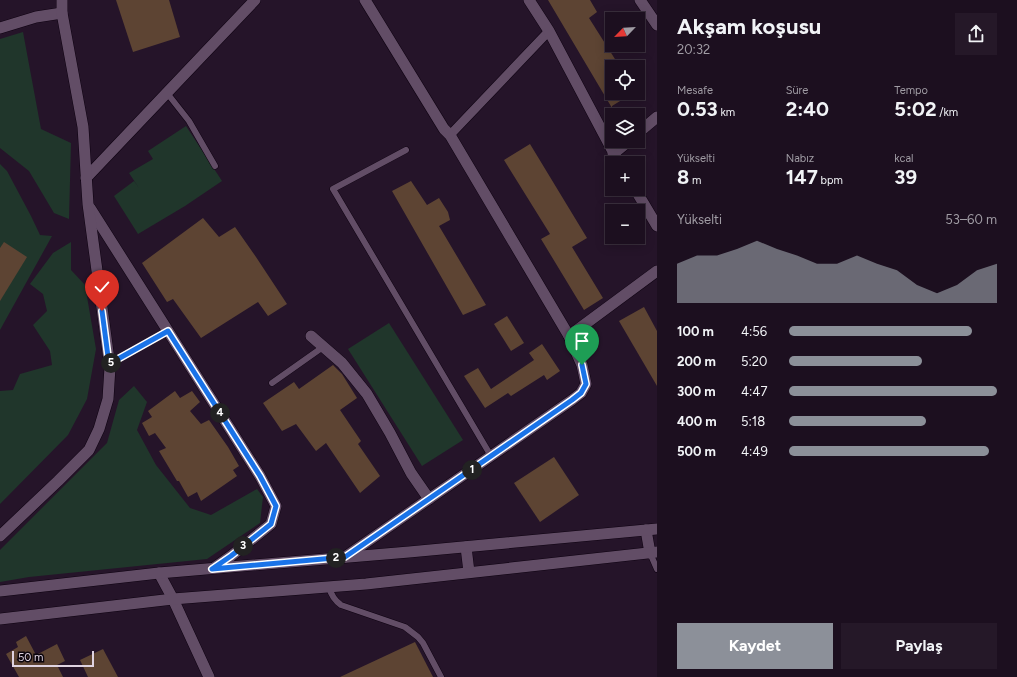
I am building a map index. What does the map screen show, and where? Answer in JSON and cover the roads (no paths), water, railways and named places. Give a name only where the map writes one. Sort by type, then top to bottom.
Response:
[{"type":"street","points":[[0,536],[58,481],[88,450],[99,429],[108,399],[109,364],[88,204],[83,127],[62,13],[62,0]]},
{"type":"street","points":[[86,178],[255,0]]},
{"type":"street","points":[[345,557],[572,400],[581,393],[586,384],[582,365],[569,336],[450,135],[444,129],[365,0]]},
{"type":"street","points":[[529,0],[549,31],[615,156]]},
{"type":"street","points":[[640,0],[657,25]]},
{"type":"street","points":[[0,28],[36,17],[62,13]]},
{"type":"street","points":[[450,135],[549,31]]},
{"type":"street","points":[[645,127],[657,117]]},
{"type":"street","points":[[618,156],[624,148]]},
{"type":"street","points":[[639,196],[657,226]]},
{"type":"street","points":[[88,204],[260,476],[276,506],[271,524],[212,569]]},
{"type":"street","points":[[569,336],[657,270]]},
{"type":"street","points":[[311,336],[342,363],[367,394],[411,473],[429,499]]},
{"type":"street","points":[[0,591],[159,573],[466,547],[652,529],[654,552],[366,584],[173,599],[0,619]]},
{"type":"street","points":[[466,547],[468,572]]},
{"type":"street","points":[[159,573],[173,599],[209,677]]},
{"type":"lane","points":[[167,93],[189,122],[215,166]]},
{"type":"lane","points":[[406,150],[332,189],[491,456]]},
{"type":"lane","points":[[109,364],[168,331]]},
{"type":"lane","points":[[272,383],[323,347]]},
{"type":"lane","points":[[654,552],[657,569]]},
{"type":"lane","points":[[329,586],[331,595],[341,605],[404,627],[418,637],[423,643],[441,677]]}]
